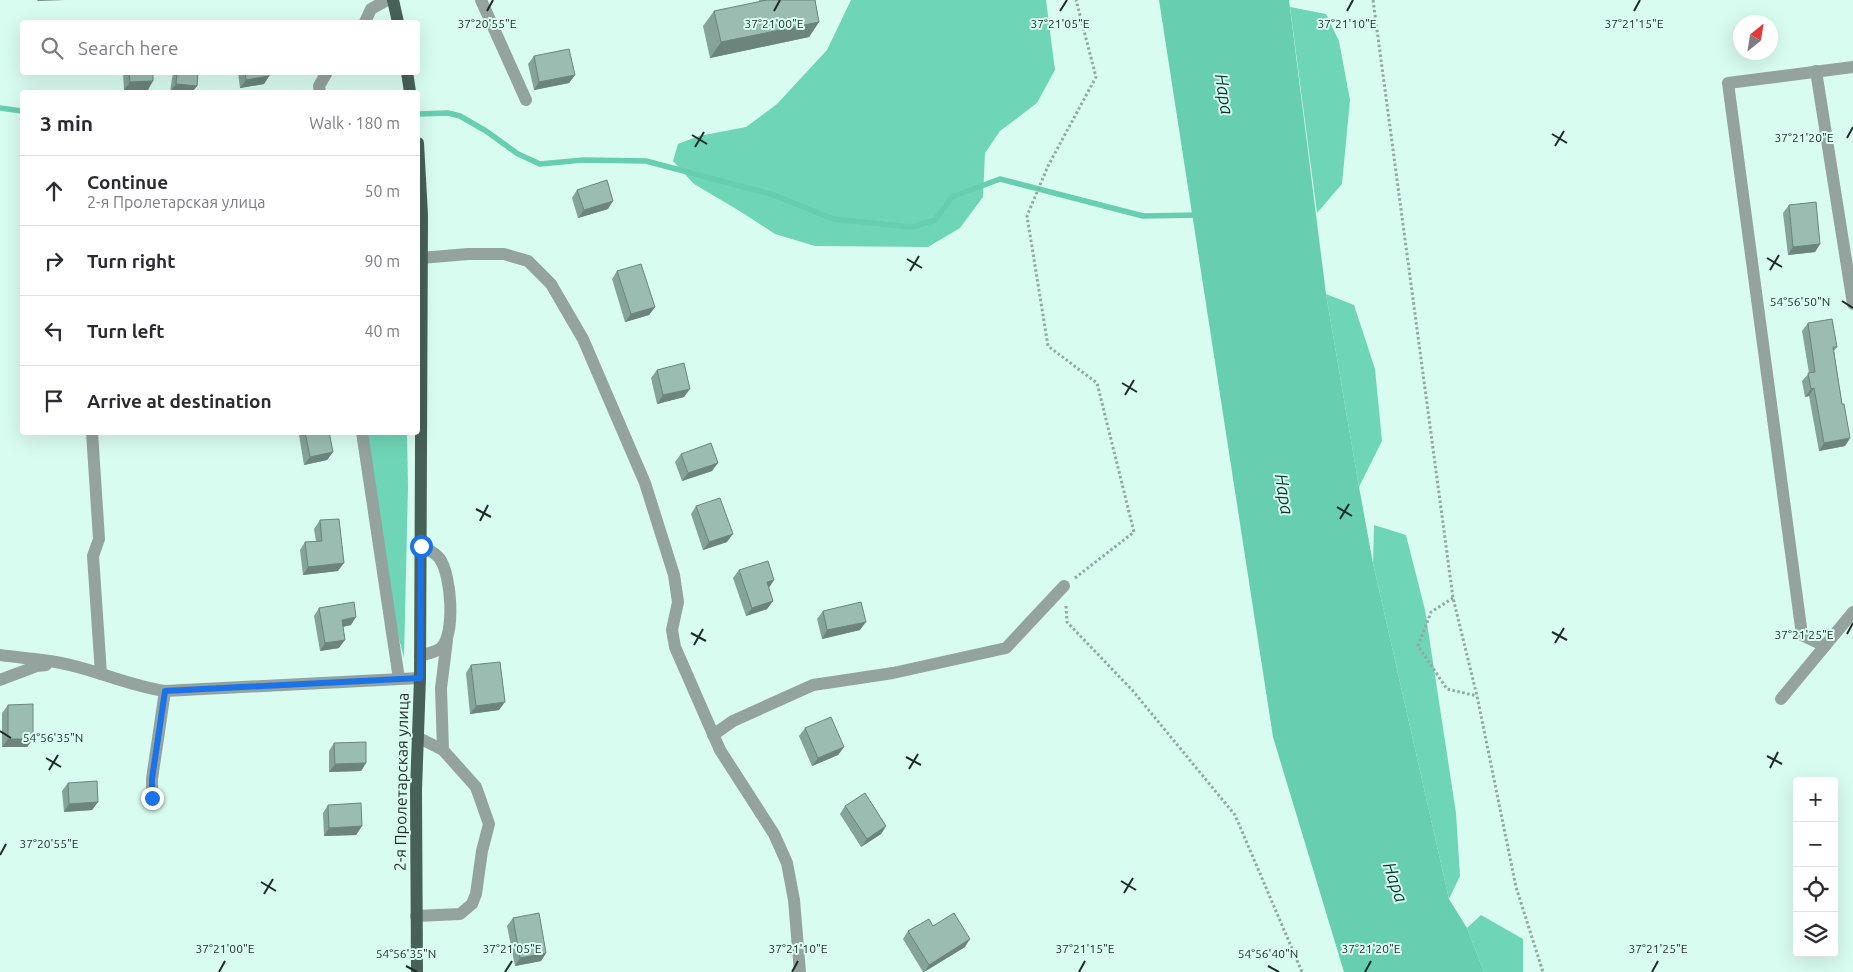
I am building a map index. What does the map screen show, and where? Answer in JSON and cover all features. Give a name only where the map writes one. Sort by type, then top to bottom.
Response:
[{"type":"main road","points":[[393,0],[398,20]]},
{"type":"main road","points":[[407,75],[410,90]]},
{"type":"main road","name":"2-я Пролетарская улица","points":[[417,972],[416,790],[420,678],[421,546],[422,258],[420,215]]},
{"type":"street","points":[[365,20],[371,9],[387,0]]},
{"type":"street","points":[[480,0],[526,100]]},
{"type":"street","points":[[1825,646],[1802,635],[1728,83],[1853,67]]},
{"type":"street","points":[[1816,71],[1853,304]]},
{"type":"street","points":[[320,90],[326,75]]},
{"type":"street","points":[[422,258],[468,254],[504,254],[528,261],[551,284],[583,339],[645,483],[674,575],[678,602],[672,630],[675,647],[720,750],[774,834],[787,863],[794,900],[800,972]]},
{"type":"street","points":[[92,435],[99,539],[93,556],[101,674]]},
{"type":"street","points":[[362,435],[399,679]]},
{"type":"street","points":[[421,546],[434,553],[441,560],[449,583],[450,618],[441,688],[443,750]]},
{"type":"street","points":[[713,735],[733,721],[813,685],[893,674],[1006,648],[1064,586]]},
{"type":"street","points":[[1781,699],[1853,612]]},
{"type":"street","points":[[420,656],[440,649],[447,639]]},
{"type":"street","points":[[0,655],[61,663],[141,688],[165,691],[420,678]]},
{"type":"street","points":[[0,680],[37,666],[61,663]]},
{"type":"street","points":[[152,798],[152,779],[165,691]]},
{"type":"street","points":[[416,916],[460,914],[472,904],[476,894],[482,851],[489,824],[476,787],[443,750],[417,738]]},
{"type":"path","points":[[1076,0],[1096,77],[1048,166],[1027,216],[1048,346],[1097,383],[1134,532],[1064,586],[1067,622],[1133,691],[1236,815],[1302,972]]},
{"type":"path","points":[[1373,0],[1453,598],[1477,696],[1516,887],[1543,972]]},
{"type":"path","points":[[1453,598],[1431,612],[1418,646],[1447,689],[1477,696]]},
{"type":"shaded area","points":[[851,0],[1046,0],[1055,70],[1037,103],[1000,131],[985,153],[983,197],[960,228],[928,247],[815,246],[775,234],[694,184],[673,161],[678,144],[699,136],[746,127],[777,104],[827,50]]},
{"type":"shaded area","points":[[1290,7],[1326,14],[1339,41],[1350,100],[1342,184],[1317,213]]},
{"type":"shaded area","points":[[1326,294],[1354,305],[1375,369],[1382,441],[1359,487]]},
{"type":"shaded area","points":[[366,435],[407,435],[408,487],[404,658],[382,572]]},
{"type":"shaded area","points":[[1374,525],[1406,535],[1425,610],[1456,813],[1460,876],[1449,899],[1373,563]]},
{"type":"shaded area","points":[[1481,915],[1523,939],[1523,972],[1484,972],[1467,928]]},
{"type":"water","name":"Нара","points":[[1159,0],[1289,0],[1326,294],[1373,563],[1449,899],[1467,928],[1484,972],[1344,972],[1273,737]]},
{"type":"building","points":[[767,0],[815,0],[819,22],[721,42],[714,11]]},
{"type":"building","points":[[569,49],[575,75],[539,82],[534,56]]},
{"type":"building","points":[[129,75],[153,75],[153,81],[130,82]]},
{"type":"building","points":[[177,75],[198,75],[197,86],[176,84]]},
{"type":"building","points":[[245,75],[269,75],[269,76],[246,80]]},
{"type":"building","points":[[607,180],[613,201],[584,210],[577,190]]},
{"type":"building","points":[[1816,202],[1820,244],[1793,247],[1789,205]]},
{"type":"building","points":[[641,264],[655,307],[631,314],[617,271]]},
{"type":"building","points":[[1832,319],[1837,347],[1833,347],[1842,404],[1844,404],[1850,438],[1824,443],[1814,388],[1811,389],[1808,373],[1815,372],[1808,323]]},
{"type":"building","points":[[684,363],[690,389],[663,395],[657,370]]},
{"type":"building","points":[[306,435],[330,435],[333,452],[310,457]]},
{"type":"building","points":[[711,443],[718,463],[688,473],[681,454]]},
{"type":"building","points":[[720,498],[733,534],[709,542],[696,506]]},
{"type":"building","points":[[339,519],[344,563],[308,567],[305,542],[322,541],[320,520]]},
{"type":"building","points":[[768,561],[774,580],[767,582],[773,601],[752,608],[739,570]]},
{"type":"building","points":[[354,602],[356,617],[342,620],[345,640],[325,643],[319,608]]},
{"type":"building","points":[[861,602],[866,622],[827,630],[823,611]]},
{"type":"building","points":[[500,662],[505,702],[476,706],[471,665]]},
{"type":"building","points":[[33,704],[33,739],[8,739],[8,705]]},
{"type":"building","points":[[831,717],[844,747],[818,758],[805,728]]},
{"type":"building","points":[[366,742],[366,763],[335,764],[334,743]]},
{"type":"building","points":[[97,781],[98,802],[69,804],[68,783]]},
{"type":"building","points":[[865,793],[886,826],[867,839],[845,806]]},
{"type":"building","points":[[361,803],[362,826],[329,828],[328,805]]},
{"type":"building","points":[[539,913],[546,953],[520,958],[513,918]]},
{"type":"building","points":[[954,913],[970,939],[929,965],[908,931],[929,919],[933,926]]},
{"type":"waterway","points":[[0,108],[20,111]]},
{"type":"waterway","points":[[420,114],[448,113],[460,116],[486,131],[518,154],[540,164],[583,160],[646,161],[774,195],[833,219],[911,227],[935,220],[952,197],[1000,179],[1143,216],[1198,215]]},
{"type":"route","points":[[152,798],[152,779],[165,691],[420,678],[421,546]]}]
